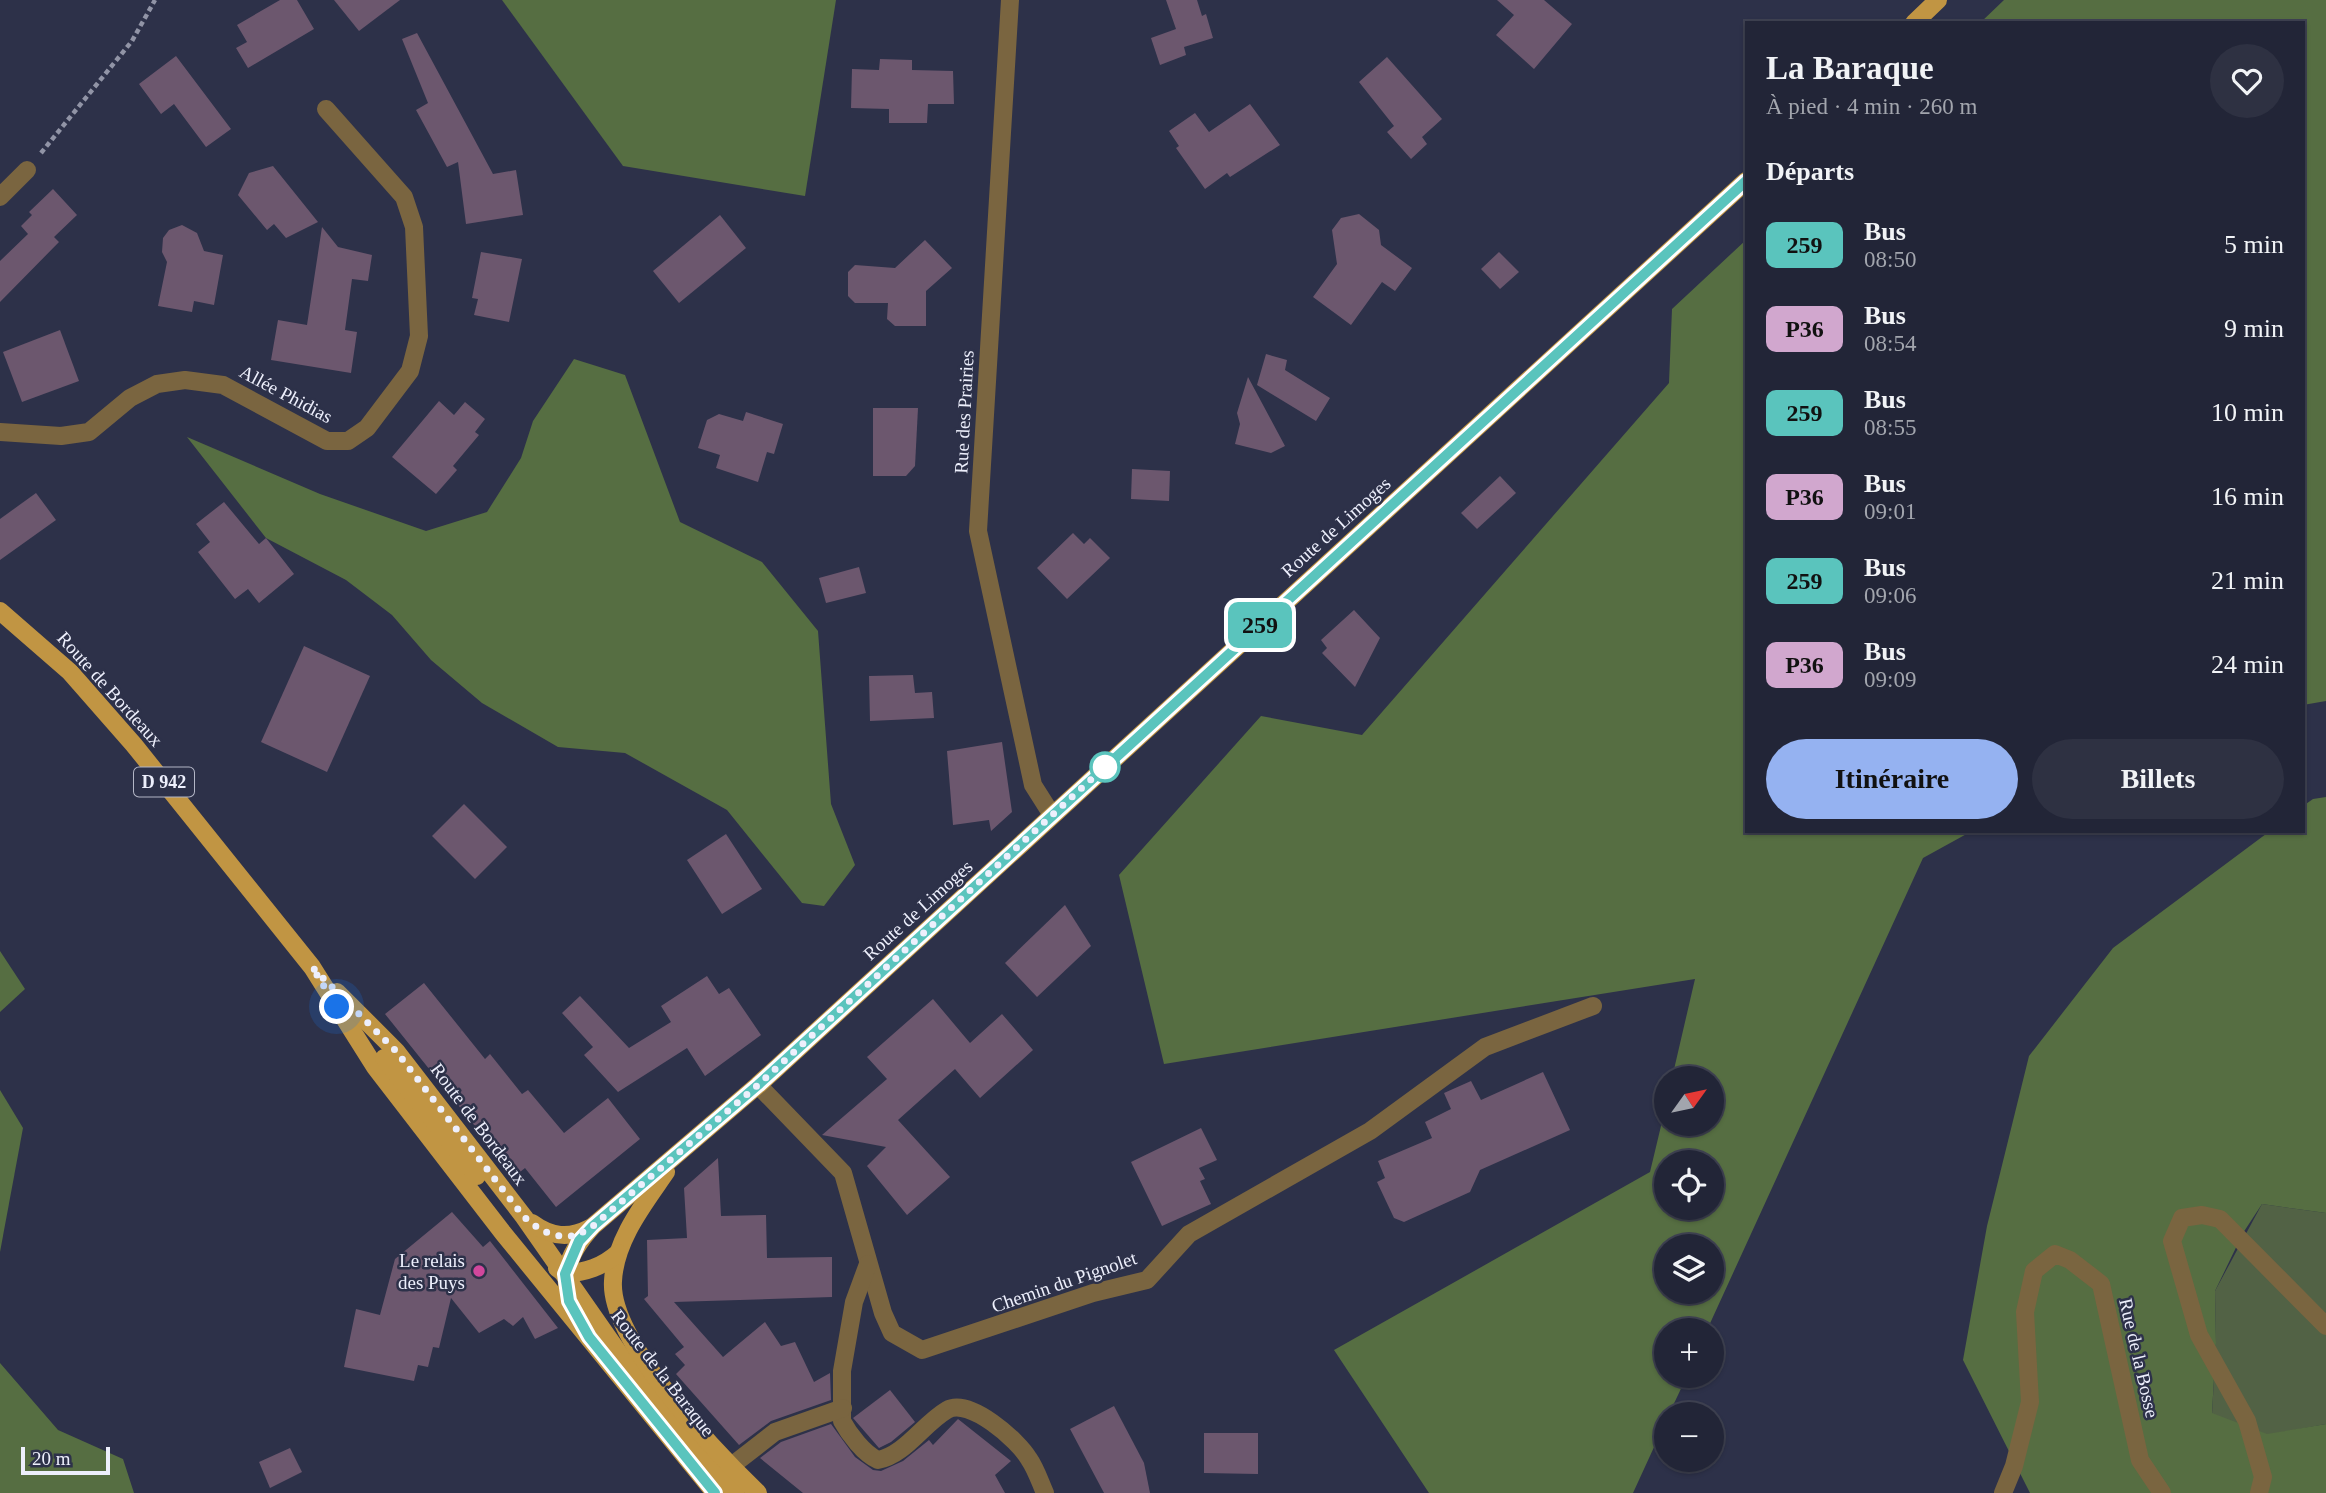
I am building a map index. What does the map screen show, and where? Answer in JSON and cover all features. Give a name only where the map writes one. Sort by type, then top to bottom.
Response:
[{"type":"main road","points":[[1916,21],[1938,0]]},
{"type":"main road","name":"Route de Limoges","points":[[593,1226],[758,1085],[1745,182]]},
{"type":"main road","name":"Route de Bordeaux","points":[[0,611],[40,644],[98,702],[312,967],[396,1051],[524,1217]]},
{"type":"main road","points":[[312,967],[538,1254],[565,1274],[594,1269],[618,1253]]},
{"type":"main road","name":"Route de Bordeaux","points":[[312,967],[375,1066],[503,1233],[589,1337]]},
{"type":"main road","name":"Route de Limoges","points":[[675,1158],[629,1227],[618,1253],[613,1293],[628,1333],[717,1480]]},
{"type":"main road","points":[[524,1217],[542,1231],[560,1236],[576,1236],[593,1226]]},
{"type":"main road","name":"D 942","points":[[524,1217],[565,1274]]},
{"type":"main road","points":[[589,1337],[569,1301],[565,1274],[579,1241],[593,1226]]},
{"type":"main road","name":"Route de la Baraque","points":[[565,1274],[622,1359],[717,1480]]},
{"type":"main road","name":"Route de la Baraque","points":[[589,1337],[717,1480],[736,1493]]},
{"type":"main road","points":[[717,1480],[758,1493]]},
{"type":"street","name":"Rue des Prairies","points":[[1010,0],[978,531],[1033,785],[1052,815]]},
{"type":"street","name":"Allée Phidias","points":[[0,432],[61,436],[89,432],[130,398],[157,384],[185,380],[223,385],[327,441],[348,441],[368,428],[410,371],[419,337],[414,227],[404,197],[326,109]]},
{"type":"street","points":[[0,197],[27,170]]},
{"type":"street","name":"Chemin du Pignolet","points":[[758,1085],[842,1174],[883,1314],[892,1333],[922,1350],[1093,1293],[1147,1280],[1189,1234],[1370,1131],[1485,1047],[1593,1006]]},
{"type":"street","points":[[2259,1493],[2263,1477],[2247,1421],[2199,1335],[2172,1241],[2182,1218],[2202,1215],[2220,1219],[2326,1326]]},
{"type":"street","name":"Rue de la Bosse","points":[[2003,1493],[2014,1466],[2030,1402],[2025,1312],[2034,1271],[2055,1254],[2070,1260],[2101,1284],[2140,1460],[2162,1493]]},
{"type":"street","points":[[868,1264],[854,1302],[842,1371],[845,1427],[871,1457],[878,1460],[893,1454],[950,1408],[968,1408],[980,1413],[1028,1457],[1045,1493]]},
{"type":"street","points":[[717,1480],[775,1432],[843,1408]]},
{"type":"path","points":[[27,170],[132,41],[155,0]]},
{"type":"green space","points":[[502,0],[836,0],[805,196],[623,166]]},
{"type":"green space","points":[[2004,0],[2326,0],[2326,701],[2305,705],[2305,21],[1982,21]]},
{"type":"green space","points":[[1745,241],[1745,833],[1968,833],[1923,858],[1724,1293],[1724,1234],[1654,1234],[1654,1304],[1719,1304],[1712,1318],[1654,1318],[1654,1388],[1681,1388],[1675,1402],[1654,1402],[1654,1447],[1633,1493],[1429,1493],[1334,1350],[1650,1172],[1654,1155],[1654,1220],[1724,1220],[1724,1150],[1655,1150],[1659,1136],[1724,1136],[1724,1066],[1675,1066],[1695,979],[1164,1064],[1119,875],[1261,716],[1362,735],[1669,383],[1672,309]]},
{"type":"green space","points":[[574,359],[625,375],[680,522],[762,562],[818,631],[831,804],[855,865],[824,906],[802,903],[727,810],[625,753],[558,747],[482,703],[431,660],[392,615],[346,580],[266,538],[187,437],[320,494],[426,531],[487,512],[521,458],[533,421]]},
{"type":"green space","points":[[2326,797],[2326,1213],[2262,1204],[2243,1233],[2215,1291],[2216,1343],[2212,1413],[2267,1434],[2326,1424],[2326,1493],[2030,1493],[1963,1360],[1987,1226],[2029,1056],[2113,948],[2267,833],[2305,833],[2305,805],[2313,799]]},
{"type":"green space","points":[[0,951],[25,989],[0,1012]]},
{"type":"green space","points":[[0,1090],[23,1128],[0,1252]]},
{"type":"green space","points":[[2262,1204],[2326,1213],[2326,1424],[2267,1435],[2212,1414],[2216,1343],[2215,1291]]},
{"type":"green space","points":[[0,1363],[58,1430],[123,1459],[134,1493],[0,1493]]},
{"type":"building","points":[[280,0],[297,0],[314,29],[248,68],[236,48],[247,42],[237,25]]},
{"type":"building","points":[[334,0],[400,0],[359,31]]},
{"type":"building","points":[[1166,0],[1197,0],[1202,16],[1206,14],[1213,38],[1184,47],[1186,55],[1160,65],[1151,38],[1176,29]]},
{"type":"building","points":[[1497,0],[1544,0],[1572,24],[1534,69],[1496,35],[1514,15]]},
{"type":"building","points":[[417,33],[493,174],[516,170],[523,215],[466,224],[458,162],[447,167],[416,110],[428,103],[402,39]]},
{"type":"building","points":[[176,56],[231,129],[206,147],[174,104],[161,114],[139,84]]},
{"type":"building","points":[[1387,57],[1442,119],[1422,137],[1427,144],[1411,159],[1387,132],[1394,126],[1359,82]]},
{"type":"building","points":[[880,59],[912,60],[912,70],[953,71],[954,104],[928,104],[927,123],[889,123],[889,109],[851,108],[852,69],[879,70]]},
{"type":"building","points":[[1250,104],[1280,145],[1230,177],[1227,173],[1205,189],[1176,148],[1179,146],[1169,131],[1195,113],[1209,132]]},
{"type":"building","points":[[273,166],[318,222],[286,238],[274,224],[267,230],[238,195],[249,173]]},
{"type":"building","points":[[53,189],[77,215],[54,237],[59,242],[0,302],[0,261],[28,234],[21,226],[32,215],[29,212]]},
{"type":"building","points":[[1359,214],[1379,230],[1381,245],[1412,268],[1395,291],[1382,282],[1351,325],[1313,297],[1337,264],[1332,230],[1341,218]]},
{"type":"building","points":[[720,215],[746,248],[679,303],[653,271]]},
{"type":"building","points":[[182,225],[197,233],[204,251],[223,255],[214,305],[194,301],[192,312],[158,306],[167,262],[162,252],[163,238],[169,230]]},
{"type":"building","points":[[322,227],[338,247],[372,255],[368,281],[352,279],[345,330],[357,332],[351,373],[271,360],[278,320],[307,325]]},
{"type":"building","points":[[925,240],[952,268],[926,291],[926,326],[895,326],[887,319],[888,303],[855,303],[848,296],[848,272],[855,265],[895,268]]},
{"type":"building","points":[[481,252],[522,259],[509,322],[474,315],[478,299],[472,298]]},
{"type":"building","points":[[1499,252],[1519,272],[1500,289],[1481,269]]},
{"type":"building","points":[[60,330],[79,381],[22,402],[3,352]]},
{"type":"building","points":[[1266,354],[1287,360],[1285,370],[1330,398],[1316,421],[1257,385]]},
{"type":"building","points":[[1248,377],[1285,446],[1271,453],[1235,444],[1240,424],[1237,413]]},
{"type":"building","points":[[439,401],[454,415],[465,402],[485,419],[475,432],[479,435],[453,466],[457,470],[436,494],[392,457]]},
{"type":"building","points":[[873,408],[918,408],[915,466],[906,476],[873,476]]},
{"type":"building","points":[[746,412],[783,424],[774,454],[767,452],[758,482],[716,468],[720,455],[698,448],[707,420],[719,414],[743,421]]},
{"type":"building","points":[[1132,469],[1170,471],[1169,501],[1131,499]]},
{"type":"building","points":[[1500,476],[1516,493],[1477,529],[1461,513]]},
{"type":"building","points":[[36,493],[56,520],[0,560],[0,519]]},
{"type":"building","points":[[224,502],[259,544],[266,538],[294,574],[259,603],[248,589],[235,599],[198,552],[210,542],[196,524]]},
{"type":"building","points":[[1073,533],[1084,544],[1090,538],[1110,558],[1067,599],[1037,568]]},
{"type":"building","points":[[859,567],[866,593],[826,603],[819,578]]},
{"type":"building","points":[[1354,610],[1380,638],[1355,687],[1322,653],[1327,648],[1321,640]]},
{"type":"building","points":[[304,646],[370,676],[327,772],[261,742]]},
{"type":"building","points":[[913,675],[915,693],[932,692],[934,718],[870,721],[869,676]]},
{"type":"building","points":[[1002,742],[1012,812],[991,831],[989,820],[953,825],[947,751]]},
{"type":"building","points":[[464,804],[507,847],[475,879],[432,836]]},
{"type":"building","points":[[726,834],[762,889],[722,914],[687,860]]},
{"type":"building","points":[[1065,905],[1091,946],[1037,997],[1005,963]]},
{"type":"building","points":[[707,976],[719,994],[729,988],[761,1035],[705,1076],[687,1048],[618,1092],[584,1055],[593,1047],[562,1013],[580,996],[629,1048],[671,1022],[661,1006]]},
{"type":"building","points":[[424,983],[485,1059],[490,1054],[522,1094],[528,1090],[564,1133],[608,1098],[640,1139],[556,1207],[525,1168],[515,1176],[385,1014]]},
{"type":"building","points":[[933,999],[970,1043],[1002,1014],[1033,1050],[980,1098],[955,1069],[898,1120],[950,1177],[907,1215],[867,1166],[886,1147],[822,1135],[887,1079],[867,1057]]},
{"type":"building","points":[[1543,1072],[1570,1130],[1480,1170],[1470,1192],[1404,1222],[1394,1218],[1377,1182],[1385,1178],[1378,1161],[1432,1138],[1425,1122],[1451,1109],[1444,1093],[1471,1081],[1481,1100]]},
{"type":"building","points":[[1201,1128],[1217,1160],[1199,1168],[1205,1179],[1200,1181],[1211,1204],[1162,1226],[1131,1162]]},
{"type":"building","points":[[718,1158],[721,1216],[766,1215],[767,1258],[832,1257],[832,1297],[674,1302],[723,1357],[765,1322],[781,1346],[795,1342],[814,1382],[830,1373],[831,1400],[771,1421],[739,1445],[676,1374],[685,1365],[675,1354],[684,1347],[644,1299],[648,1296],[647,1240],[687,1238],[684,1188]]},
{"type":"building","points":[[452,1212],[483,1247],[490,1241],[558,1328],[535,1339],[523,1317],[513,1326],[504,1319],[479,1333],[451,1298],[439,1348],[433,1347],[428,1367],[418,1365],[414,1381],[344,1367],[356,1309],[380,1315],[395,1259]]},
{"type":"building","points":[[890,1390],[915,1422],[891,1442],[879,1448],[853,1418]]},
{"type":"building","points":[[1114,1406],[1144,1463],[1150,1493],[1104,1493],[1070,1429]]},
{"type":"building","points":[[958,1419],[1011,1461],[995,1475],[1005,1493],[803,1493],[760,1458],[781,1442],[831,1424],[855,1457],[873,1470],[881,1471],[903,1461],[929,1440],[933,1445]]},
{"type":"building","points":[[1204,1433],[1258,1433],[1258,1474],[1204,1473]]},
{"type":"building","points":[[290,1448],[302,1472],[270,1488],[259,1462]]},
{"type":"bus line","name":"259","points":[[715,1493],[589,1337],[569,1301],[565,1274],[579,1241],[628,1195],[675,1158],[758,1085],[1745,182]]},
{"type":"place","name":"Le relais des Puys","points":[[479,1271]]},
{"type":"route","points":[[337,1007],[312,967],[396,1051],[524,1217],[542,1231],[560,1236],[576,1236],[593,1226],[675,1158],[758,1085],[1110,762],[1105,767]]}]
